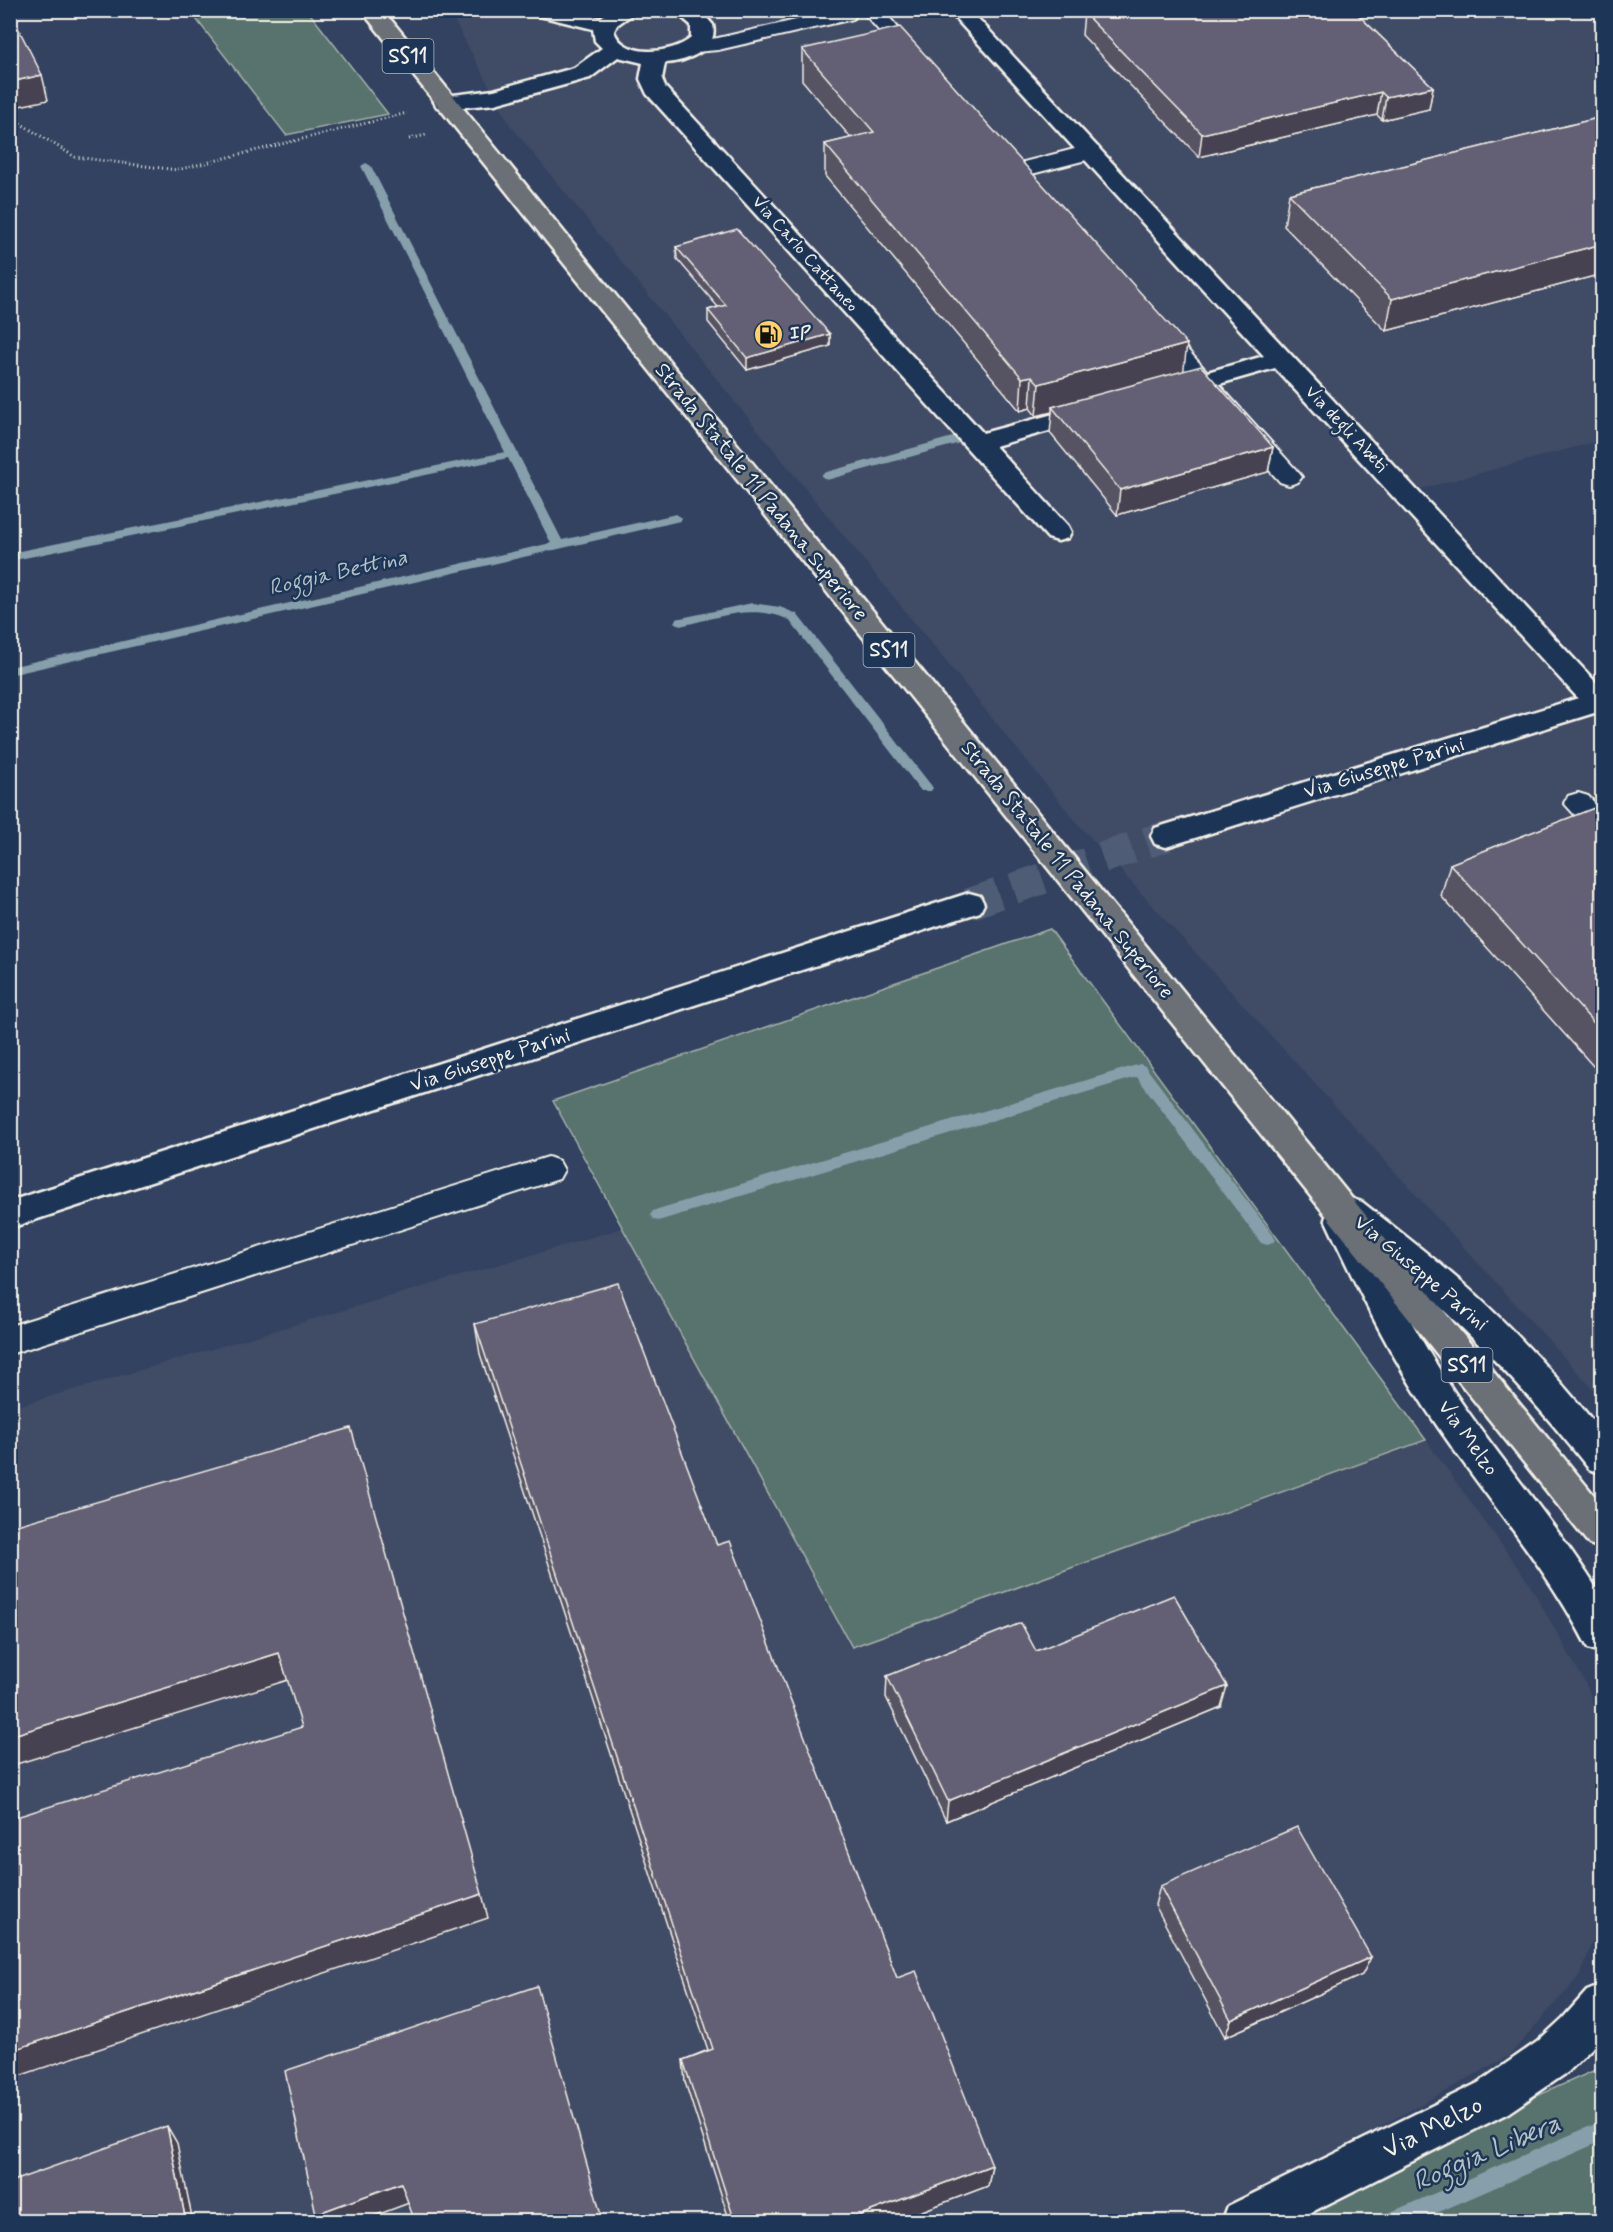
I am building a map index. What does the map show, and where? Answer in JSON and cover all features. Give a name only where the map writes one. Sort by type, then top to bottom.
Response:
[{"type":"main road","name":"Strada Statale 11 Padana Superiore","points":[[371,10],[1332,1198]]},
{"type":"main road","name":"SS11","points":[[1332,1198],[1602,1532]]},
{"type":"street","points":[[544,10],[605,26]]},
{"type":"street","points":[[628,10],[610,20],[603,34],[614,49],[625,54],[655,57],[684,52],[701,39],[704,31],[695,17],[685,11]]},
{"type":"street","name":"Via degli Abeti","points":[[958,10],[1601,703]]},
{"type":"street","points":[[445,102],[495,97],[582,73],[614,49]]},
{"type":"street","name":"Via Carlo Cattaneo","points":[[655,57],[651,79],[655,89],[1058,532]]},
{"type":"street","points":[[1146,396],[1281,359]]},
{"type":"street","points":[[977,443],[1112,406]]},
{"type":"street","name":"Via Giuseppe Parini","points":[[1166,836],[1601,703]]},
{"type":"street","name":"Via Giuseppe Parini","points":[[10,1215],[969,904]]},
{"type":"street","name":"Via Giuseppe Parini","points":[[1332,1198],[1425,1271],[1489,1329],[1540,1382],[1602,1458]]},
{"type":"street","name":"Via Melzo","points":[[1332,1198],[1374,1287],[1415,1361],[1475,1450],[1560,1563],[1602,1636]]},
{"type":"street","name":"Via Melzo","points":[[1244,2222],[1483,2103],[1521,2081],[1568,2046],[1602,2006]]},
{"type":"lane","points":[[694,46],[718,44],[844,13],[869,10],[929,75]]},
{"type":"lane","points":[[1016,171],[1090,152]]},
{"type":"lane","points":[[1000,154],[1031,189]]},
{"type":"lane","points":[[1140,312],[1289,477]]},
{"type":"lane","points":[[1578,803],[1602,826]]},
{"type":"lane","points":[[10,1340],[548,1170]]},
{"type":"path","points":[[10,117],[75,157],[177,170],[404,115],[445,102]]},
{"type":"shaded area","points":[[449,11],[1602,11],[1602,440],[1399,495],[1602,717],[1602,1399],[1078,824],[510,125]]},
{"type":"shaded area","points":[[623,1228],[852,1647],[1426,1440],[1529,1583],[1588,1688],[1602,1736],[1602,1914],[1581,1974],[1509,2056],[1209,2221],[11,2222],[11,1408]]},
{"type":"green space","points":[[190,11],[308,11],[388,114],[286,135]]},
{"type":"green space","points":[[1050,929],[1426,1440],[852,1647],[553,1101]]},
{"type":"green space","points":[[1602,2067],[1602,2221],[1258,2222],[1278,2212]]},
{"type":"building","points":[[1094,10],[1353,10],[1433,87],[1386,97],[1381,92],[1202,134],[1084,13]]},
{"type":"building","points":[[10,12],[42,75],[10,82]]},
{"type":"building","points":[[900,27],[1187,344],[1039,384],[1032,376],[1022,378],[825,144],[874,132],[802,49]]},
{"type":"building","points":[[1602,117],[1602,244],[1392,299],[1289,194]]},
{"type":"building","points":[[737,229],[830,334],[747,358],[708,310],[726,305],[676,247]]},
{"type":"building","points":[[1201,366],[1273,447],[1120,490],[1052,407]]},
{"type":"building","points":[[1602,805],[1602,1032],[1450,864]]},
{"type":"building","points":[[618,1283],[717,1545],[730,1541],[897,1978],[916,1971],[992,2165],[842,2222],[735,2222],[683,2060],[713,2049],[475,1324]]},
{"type":"building","points":[[351,1428],[482,1894],[10,2051],[10,1819],[302,1727],[279,1653],[10,1736],[10,1527]]},
{"type":"building","points":[[1174,1595],[1227,1686],[948,1801],[887,1676],[1021,1623],[1036,1651]]},
{"type":"building","points":[[1297,1827],[1371,1957],[1231,2020],[1160,1886]]},
{"type":"building","points":[[537,1986],[603,2222],[415,2222],[401,2183],[316,2214],[285,2071]]},
{"type":"building","points":[[167,2126],[186,2222],[10,2222],[10,2182]]},
{"type":"waterway","points":[[366,166],[512,454]]},
{"type":"waterway","name":"Roggia Bettina","points":[[827,476],[956,440]]},
{"type":"waterway","points":[[10,557],[512,454]]},
{"type":"waterway","points":[[512,454],[558,545]]},
{"type":"waterway","name":"Roggia Bettina","points":[[10,671],[676,518]]},
{"type":"waterway","points":[[680,622],[737,609],[752,608],[780,611],[793,617],[926,788]]},
{"type":"waterway","points":[[658,1215],[1140,1070],[1267,1239]]},
{"type":"waterway","name":"Roggia Libera","points":[[1391,2222],[1602,2131]]},
{"type":"tunnel","points":[[969,904],[1166,836]]},
{"type":"place","name":"IP","points":[[769,334]]}]
